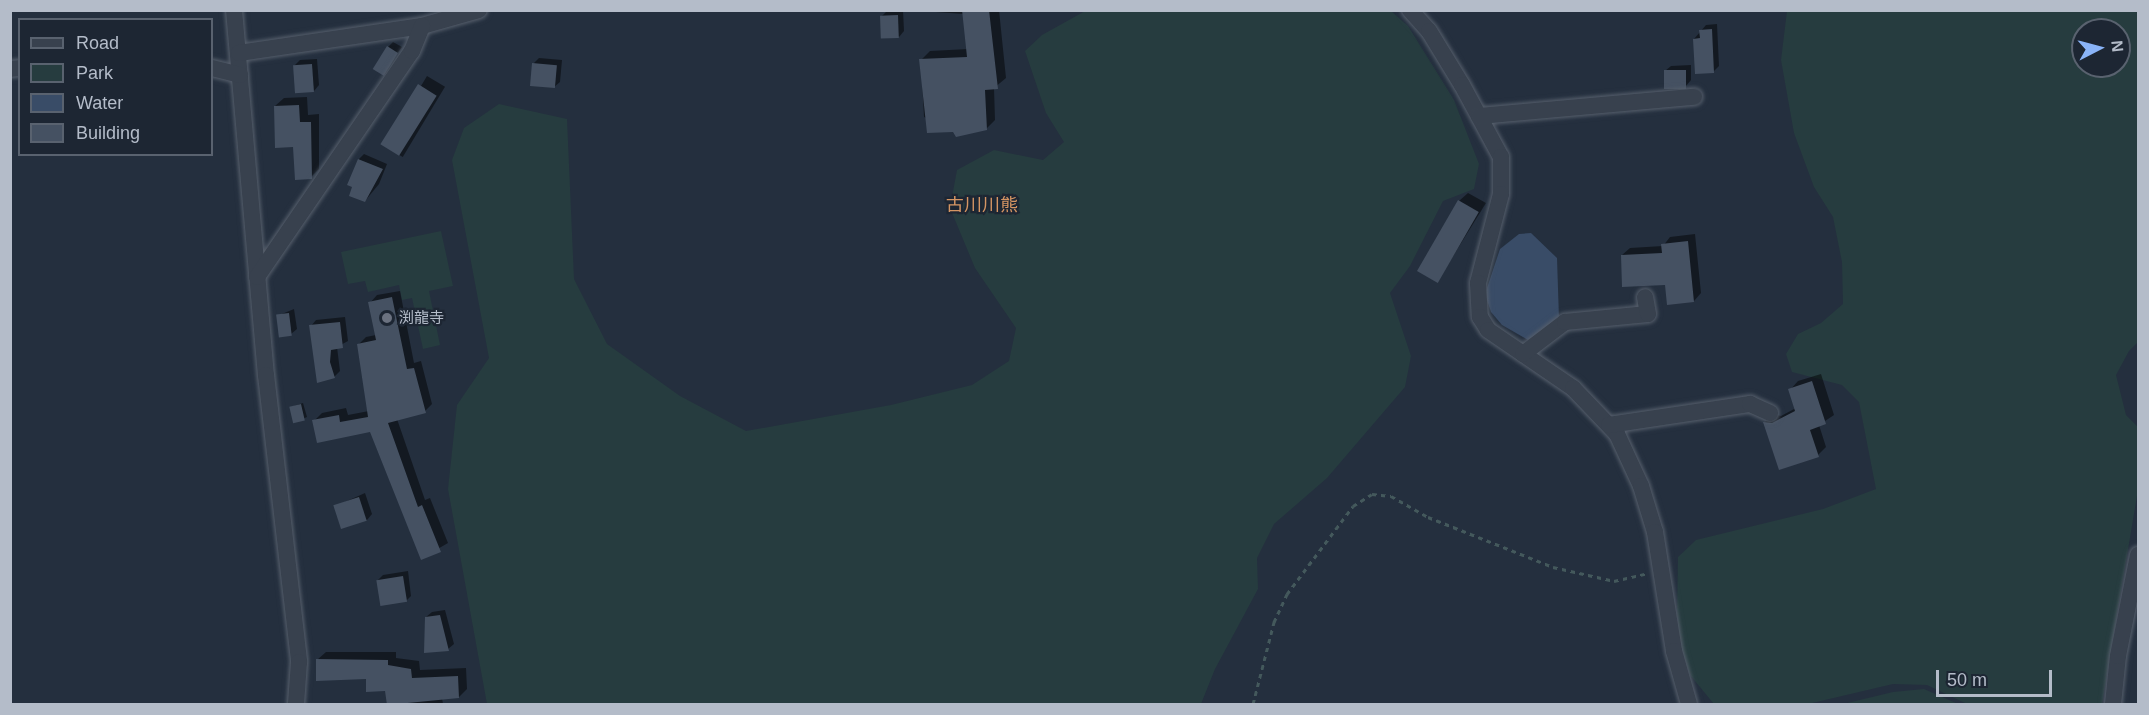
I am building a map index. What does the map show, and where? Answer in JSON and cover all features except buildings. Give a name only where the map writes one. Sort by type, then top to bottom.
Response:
[{"type":"street","points":[[234,10],[257,277],[299,662],[296,705]]},
{"type":"street","points":[[239,53],[422,26],[479,10]]},
{"type":"street","points":[[1410,10],[1429,31],[1479,116],[1500,157],[1503,180],[1476,300],[1488,330],[1573,388],[1609,425],[1641,486],[1663,567],[1674,651],[1689,705]]},
{"type":"street","points":[[257,277],[412,51],[422,26]]},
{"type":"street","points":[[213,68],[240,75]]},
{"type":"street","points":[[1479,116],[1694,97]]},
{"type":"street","points":[[1523,354],[1565,322],[1648,314],[1646,297]]},
{"type":"street","points":[[1609,425],[1750,404],[1770,413]]},
{"type":"street","points":[[2113,705],[2118,656],[2139,555]]},
{"type":"path","points":[[1253,705],[1274,622],[1287,594],[1353,506],[1372,494],[1391,496],[1428,517],[1553,567],[1614,581],[1663,567]]},
{"type":"green space","points":[[1087,10],[1391,11],[1408,26],[1454,100],[1479,164],[1474,189],[1443,201],[1410,266],[1390,293],[1411,356],[1405,387],[1327,478],[1274,524],[1257,558],[1258,589],[1215,669],[1201,704],[487,704],[448,489],[457,405],[489,358],[452,160],[464,128],[499,104],[567,119],[574,279],[607,344],[680,396],[746,431],[891,405],[972,385],[1009,361],[1016,328],[975,268],[950,208],[957,170],[994,150],[1043,160],[1064,142],[1046,113],[1025,51],[1042,35]]},
{"type":"green space","points":[[1787,11],[2138,11],[2138,342],[2129,351],[2116,375],[2126,415],[2138,427],[2138,490],[2102,704],[1967,704],[1927,685],[1893,684],[1808,704],[1714,704],[1690,675],[1680,644],[1677,614],[1678,557],[1696,540],[1823,509],[1876,489],[1859,402],[1842,385],[1792,372],[1786,354],[1798,334],[1821,323],[1843,304],[1842,262],[1833,217],[1814,187],[1794,133],[1781,60]]},
{"type":"green space","points":[[441,231],[453,286],[429,291],[440,345],[423,349],[412,298],[402,300],[399,285],[368,292],[365,281],[348,284],[341,252]]},
{"type":"green space","points":[[1924,689],[1958,704],[1843,704],[1893,692]]},
{"type":"water","points":[[1531,233],[1557,258],[1559,319],[1528,340],[1502,325],[1491,312],[1485,294],[1500,249],[1519,234]]},
{"type":"place","name":"渕龍寺","points":[[387,318]]},
{"type":"district","name":"古川川熊","points":[[982,205]]}]
